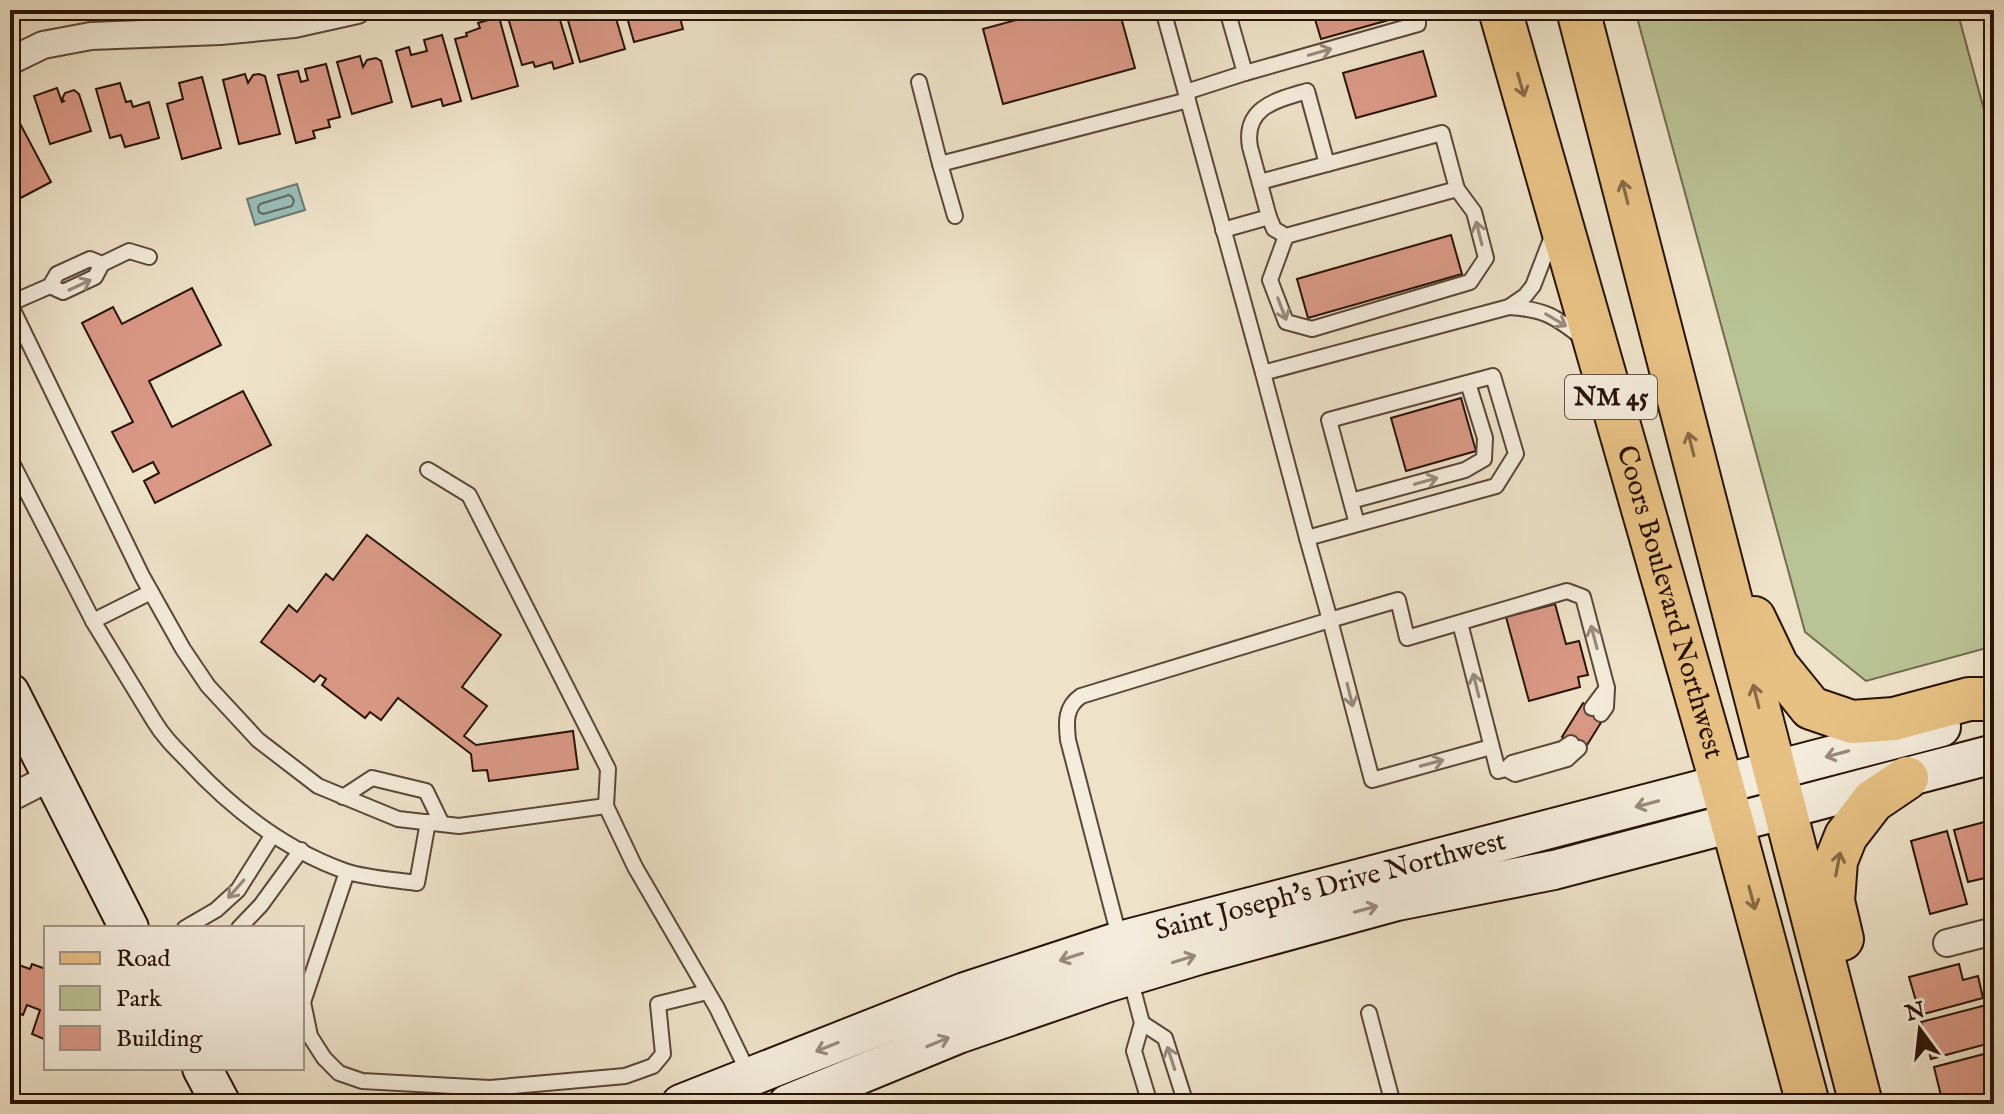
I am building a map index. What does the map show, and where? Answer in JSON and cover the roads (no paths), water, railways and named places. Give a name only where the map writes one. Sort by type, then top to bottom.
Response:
[{"type":"main road","name":"Coors Boulevard Northwest","points":[[1500,10],[1727,804],[1808,1104]]},
{"type":"main road","name":"Coors Boulevard Northwest","points":[[1578,10],[1861,1104]]},
{"type":"main road","points":[[1714,536],[1777,666],[1811,708],[1852,722],[1894,719],[1969,699],[1994,699]]},
{"type":"main road","points":[[1877,1104],[1879,1095],[1833,901],[1836,861],[1846,836],[1873,801],[1907,778]]},
{"type":"street","points":[[10,61],[43,45],[91,36],[294,24],[357,10]]},
{"type":"street","points":[[10,693],[128,926]]},
{"type":"street","name":"Saint Joseph's Drive Northwest","points":[[681,1104],[965,992],[1125,959],[1780,790],[1994,713]]},
{"type":"street","name":"Saint Joseph's Drive Northwest","points":[[1780,790],[1907,778],[1994,754]]},
{"type":"street","points":[[10,798],[51,777]]},
{"type":"street","points":[[1947,943],[1994,931]]},
{"type":"street","name":"Saint Joseph's Drive Northwest","points":[[788,1104],[958,1034],[1068,996],[1125,959]]},
{"type":"street","points":[[203,1070],[221,1104]]},
{"type":"lane","points":[[1163,10],[1372,780],[1491,747]]},
{"type":"lane","points":[[1227,10],[1245,73]]},
{"type":"lane","points":[[940,164],[1187,96],[1245,73],[1418,24],[1418,10]]},
{"type":"lane","points":[[919,82],[955,216]]},
{"type":"lane","points":[[1327,164],[1307,91],[1272,101],[1255,116],[1249,139],[1269,217],[1274,229],[1286,236],[1457,189]]},
{"type":"lane","points":[[1260,182],[1442,133],[1457,189],[1474,212],[1486,258],[1470,282],[1312,329],[1286,322],[1270,280],[1286,236]]},
{"type":"lane","points":[[1263,373],[1509,307],[1533,286],[1552,235],[1557,210]]},
{"type":"lane","points":[[1223,230],[1269,217]]},
{"type":"lane","points":[[149,257],[129,251],[102,264],[95,277],[63,292],[50,286],[11,304],[151,592],[208,686],[258,740],[318,786],[398,819],[459,826],[606,806]]},
{"type":"lane","points":[[1509,307],[1543,312],[1566,325],[1598,351]]},
{"type":"lane","points":[[1307,538],[1496,486],[1516,454],[1493,376],[1329,420],[1357,524]]},
{"type":"lane","points":[[1351,501],[1465,470],[1484,459],[1485,438],[1468,383]]},
{"type":"lane","points":[[10,459],[93,621],[162,733],[211,787],[272,836],[347,872],[417,883],[435,823],[426,791],[372,778],[343,797]]},
{"type":"lane","points":[[428,470],[469,495],[608,769],[606,806],[635,867],[707,992],[750,1078]]},
{"type":"lane","points":[[1150,1104],[1134,1051],[1142,1023],[1068,740],[1070,705],[1081,696],[1398,600],[1407,638],[1567,591],[1583,597],[1607,688],[1596,711]]},
{"type":"lane","points":[[93,621],[151,592]]},
{"type":"lane","points":[[1460,623],[1491,747],[1502,770],[1512,763],[1575,746]]},
{"type":"lane","points":[[188,926],[216,910],[238,890],[272,836]]},
{"type":"lane","points":[[241,926],[261,905],[301,850]]},
{"type":"lane","points":[[304,999],[347,872]]},
{"type":"lane","points":[[304,1007],[310,1036],[324,1058],[339,1073],[362,1081],[490,1088],[625,1076],[653,1066],[663,1054],[658,1004],[707,992]]},
{"type":"lane","points":[[1369,1013],[1393,1104]]},
{"type":"lane","points":[[1142,1023],[1165,1038],[1186,1104]]},
{"type":"water","points":[[297,184],[305,210],[255,225],[247,199]]}]
